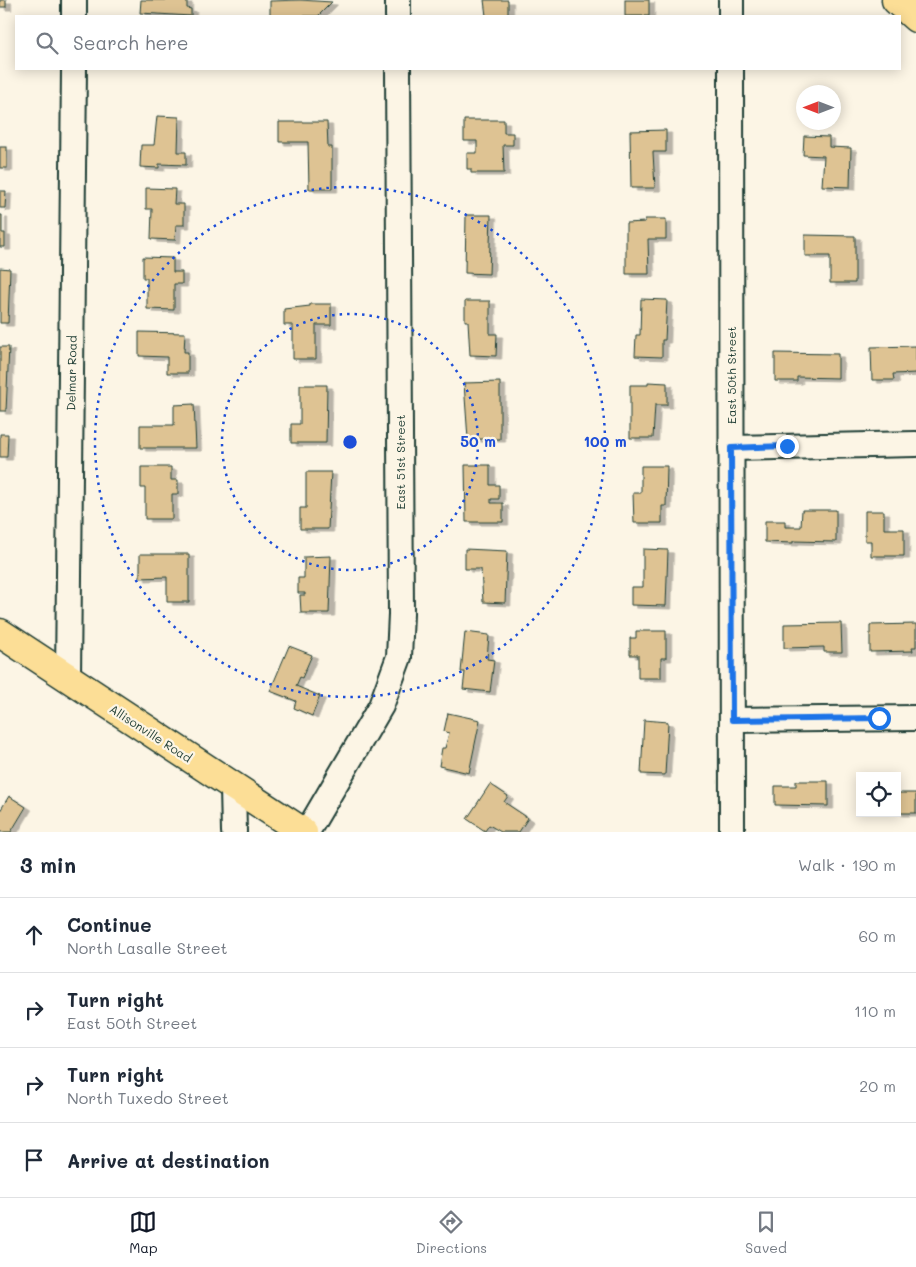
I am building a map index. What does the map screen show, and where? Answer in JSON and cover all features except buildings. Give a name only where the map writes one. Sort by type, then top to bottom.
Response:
[{"type":"main road","points":[[896,0],[916,18]]},
{"type":"main road","name":"Allisonville Road","points":[[0,633],[303,832]]},
{"type":"street","points":[[74,0],[74,15]]},
{"type":"street","points":[[398,0],[398,15]]},
{"type":"street","points":[[731,0],[731,15]]},
{"type":"street","name":"Delmar Road","points":[[68,677],[74,70]]},
{"type":"street","name":"East 51st Street","points":[[307,832],[381,706],[399,657],[401,614],[398,70]]},
{"type":"street","name":"East 50th Street","points":[[731,70],[732,832]]},
{"type":"street","points":[[731,448],[916,444]]},
{"type":"street","points":[[732,720],[916,718]]},
{"type":"street","points":[[233,787],[234,832]]},
{"type":"route","points":[[787,446],[731,448],[732,720],[879,718]]}]
